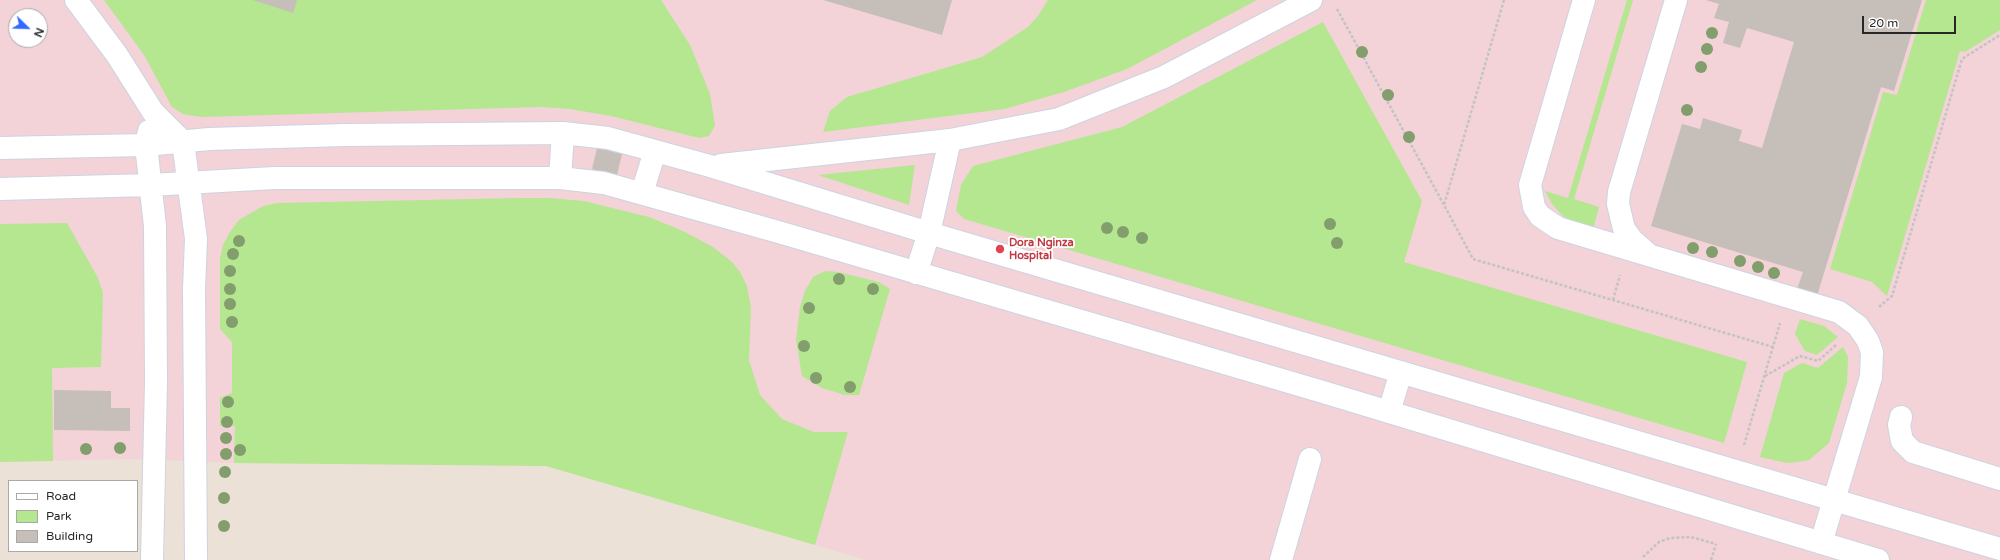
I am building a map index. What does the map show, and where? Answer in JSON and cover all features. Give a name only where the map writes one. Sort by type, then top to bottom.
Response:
[{"type":"lane","points":[[76,0],[117,55],[153,112],[183,142],[196,239],[194,289],[196,560]]},
{"type":"lane","points":[[710,166],[950,140],[1059,119],[1164,77],[1311,0]]},
{"type":"lane","points":[[1584,0],[1530,186],[1531,196],[1540,216],[1558,228],[1839,312],[1858,326],[1868,341],[1872,352],[1872,371],[1821,543]]},
{"type":"lane","points":[[1652,256],[1641,250],[1624,229],[1618,204],[1619,192],[1676,0]]},
{"type":"lane","points":[[152,560],[156,374],[155,226],[146,145],[153,112]]},
{"type":"lane","points":[[560,178],[563,133]]},
{"type":"lane","points":[[0,148],[146,145],[345,135],[563,133],[608,138],[710,166],[929,233],[2000,549]]},
{"type":"lane","points":[[916,273],[929,233],[950,140]]},
{"type":"lane","points":[[642,193],[655,151]]},
{"type":"lane","points":[[0,189],[150,185],[274,178],[560,178],[604,183],[1389,412],[1878,560]]},
{"type":"lane","points":[[1389,412],[1401,372]]},
{"type":"lane","points":[[1901,417],[1900,434],[1902,441],[1913,452],[2000,479]]},
{"type":"lane","points":[[1281,560],[1310,459]]},
{"type":"path","points":[[1335,6],[1444,205]]},
{"type":"path","points":[[1765,376],[1800,356],[1818,361],[1892,296],[1962,59],[2000,35]]},
{"type":"path","points":[[1742,452],[1788,297]]},
{"type":"path","points":[[1643,557],[1655,546],[1670,538],[1691,537],[1716,544]]},
{"type":"path","points":[[1711,560],[1717,540]]},
{"type":"shaded area","name":"Dora Nginza Hospital","points":[[0,0],[2000,0],[2000,560],[867,560],[546,466],[234,463],[131,459],[0,462]]},
{"type":"green space","points":[[104,0],[661,0],[690,45],[710,94],[715,125],[709,136],[699,138],[611,116],[570,109],[540,107],[201,117],[183,114],[172,107],[144,55]]},
{"type":"green space","points":[[1048,0],[1257,0],[1127,69],[1064,92],[1004,109],[823,132],[830,111],[847,97],[982,57],[1028,27],[1038,16]]},
{"type":"green space","points":[[1627,0],[1633,0],[1574,199],[1599,207],[1593,229],[1572,222],[1562,215],[1552,204],[1545,191],[1568,198]]},
{"type":"green space","points":[[1926,0],[2000,0],[2000,30],[1965,52],[1960,51],[1887,296],[1872,282],[1830,269],[1883,92],[1897,95]]},
{"type":"green space","points":[[1323,22],[1422,201],[1404,262],[1747,362],[1724,443],[964,219],[956,211],[961,185],[973,166],[1122,127]]},
{"type":"green space","points":[[915,165],[909,205],[818,175]]},
{"type":"green space","points":[[549,198],[584,201],[649,217],[683,231],[713,247],[732,262],[740,272],[747,286],[751,308],[749,360],[760,395],[782,419],[814,432],[848,432],[815,545],[546,466],[234,463],[235,426],[220,426],[220,398],[232,393],[232,342],[220,329],[220,259],[223,245],[239,220],[263,206],[277,203]]},
{"type":"green space","points":[[67,223],[98,278],[103,293],[101,367],[52,368],[53,461],[0,462],[0,224]]},
{"type":"green space","points":[[825,271],[838,272],[879,282],[890,289],[859,395],[845,395],[822,388],[802,376],[796,340],[800,307],[805,291],[813,277]]},
{"type":"green space","points":[[1800,319],[1824,326],[1838,337],[1817,355],[1805,351],[1795,334]]},
{"type":"green space","points":[[1843,347],[1848,357],[1847,383],[1829,443],[1809,460],[1787,463],[1760,457],[1784,373],[1802,363],[1818,368]]},
{"type":"building","points":[[253,0],[297,0],[293,13]]},
{"type":"building","points":[[823,0],[952,0],[942,35]]},
{"type":"building","points":[[1706,0],[1922,0],[1894,91],[1881,87],[1817,296],[1797,289],[1803,272],[1651,226],[1682,124],[1700,129],[1703,118],[1742,130],[1739,141],[1762,148],[1794,42],[1747,28],[1740,48],[1723,43],[1729,22],[1714,18],[1719,4]]},
{"type":"building","points":[[597,148],[622,154],[617,175],[592,169]]},
{"type":"building","points":[[54,390],[111,391],[111,408],[130,408],[130,431],[54,430]]},
{"type":"place","name":"Dora Nginza Hospital","points":[[1000,249]]}]
